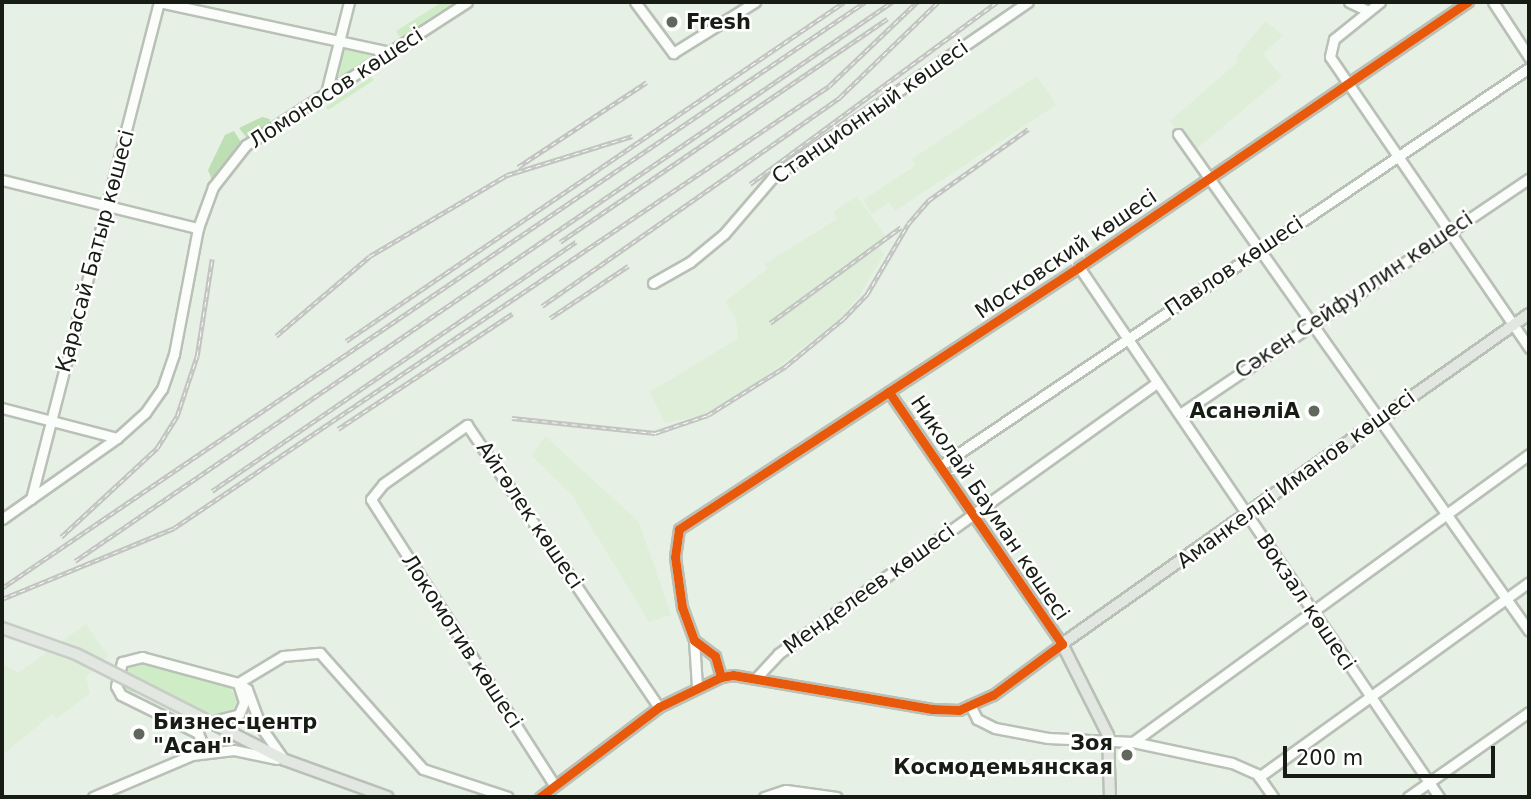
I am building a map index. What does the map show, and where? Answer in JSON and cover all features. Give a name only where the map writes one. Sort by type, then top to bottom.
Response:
[{"type":"main road","name":"Аманкелді Иманов көшесі","points":[[1062,644],[1247,516],[1529,314]]},
{"type":"main road","points":[[2,628],[76,654],[285,760],[387,797]]},
{"type":"main road","points":[[1062,644],[1111,744],[1110,797]]},
{"type":"street","points":[[159,2],[391,52]]},
{"type":"street","name":"Қарасай Батыр көшесі","points":[[31,499],[159,2]]},
{"type":"street","points":[[326,93],[349,2]]},
{"type":"street","name":"Ломоносов көшесі","points":[[2,519],[117,438],[145,413],[162,389],[174,354],[198,228],[213,187],[246,145],[467,2]]},
{"type":"street","points":[[635,2],[673,53],[755,2]]},
{"type":"street","name":"Станционный көшесі","points":[[653,283],[690,262],[724,234],[773,177],[1028,2]]},
{"type":"street","points":[[1349,2],[1368,11]]},
{"type":"street","points":[[1380,2],[1331,48],[1330,57],[1529,348]]},
{"type":"street","name":"Московский көшесі","points":[[694,640],[682,607],[675,557],[679,530],[1079,267],[1468,2]]},
{"type":"street","points":[[1493,2],[1529,57]]},
{"type":"street","name":"Павлов көшесі","points":[[940,466],[1529,68]]},
{"type":"street","points":[[1178,134],[1529,631]]},
{"type":"street","name":"Сәкен Сейфуллин көшесі","points":[[1180,414],[1529,178]]},
{"type":"street","points":[[2,180],[198,228]]},
{"type":"street","name":"Вокзал көшесі","points":[[1079,267],[1439,797]]},
{"type":"street","name":"Менделеев көшесі","points":[[756,678],[778,654],[1157,383]]},
{"type":"street","name":"Николай Бауман көшесі","points":[[889,392],[1062,644]]},
{"type":"street","points":[[2,408],[117,438]]},
{"type":"street","name":"Айгөлек көшесі","points":[[371,499],[383,484],[467,425],[659,707]]},
{"type":"street","points":[[1133,742],[1529,454]]},
{"type":"street","name":"Локомотив көшесі","points":[[371,499],[553,783]]},
{"type":"street","points":[[1259,777],[1529,582]]},
{"type":"street","points":[[694,640],[697,686]]},
{"type":"street","points":[[694,640],[715,656],[721,677]]},
{"type":"street","points":[[540,797],[553,783],[659,707],[697,686],[721,677],[756,678],[932,709],[959,710],[993,695],[1062,644]]},
{"type":"street","points":[[238,683],[276,659],[320,653],[423,769],[508,797]]},
{"type":"street","points":[[192,755],[202,743],[198,733],[121,695],[116,686],[122,662],[142,657],[238,683],[247,689],[261,727],[285,760]]},
{"type":"street","points":[[210,722],[239,714],[244,702],[238,683]]},
{"type":"street","points":[[970,705],[976,719],[985,724],[1111,744],[1133,742],[1232,763],[1259,777],[1273,797]]},
{"type":"street","points":[[1408,797],[1529,712]]},
{"type":"street","points":[[93,797],[192,755],[234,750],[285,760]]},
{"type":"street","points":[[764,797],[786,790],[838,797]]},
{"type":"shaded area","points":[[1265,21],[1283,35],[1263,54],[1282,77],[1194,151],[1170,121],[1238,62],[1235,59]]},
{"type":"shaded area","points":[[1037,76],[1056,105],[895,211],[889,202],[872,214],[863,200],[915,166],[912,159]]},
{"type":"shaded area","points":[[857,196],[887,238],[877,245],[884,254],[859,296],[838,321],[755,384],[703,415],[665,423],[650,392],[739,338],[735,317],[725,302],[767,269],[765,264],[837,219],[833,212]]},
{"type":"shaded area","points":[[545,436],[639,522],[671,615],[649,622],[572,495],[532,456]]},
{"type":"shaded area","points":[[86,624],[108,656],[86,677],[90,693],[56,719],[52,714],[2,755],[2,663],[18,673]]},
{"type":"green space","points":[[442,2],[454,2],[400,37],[396,31]]},
{"type":"green space","points":[[342,46],[378,53],[332,84]]},
{"type":"green space","points":[[371,77],[374,80],[328,110],[326,107]]},
{"type":"green space","points":[[262,117],[270,119],[269,123],[247,138],[239,128]]},
{"type":"green space","points":[[234,131],[242,144],[212,180],[208,170],[225,135]]},
{"type":"green space","points":[[136,662],[229,686],[237,699],[234,708],[218,715],[128,691],[121,681],[125,666]]},
{"type":"railway","points":[[346,341],[844,2]]},
{"type":"railway","points":[[2,588],[865,2]]},
{"type":"railway","points":[[75,561],[892,2]]},
{"type":"railway","points":[[2,599],[174,528],[829,86],[917,2]]},
{"type":"railway","points":[[542,306],[840,97],[938,2]]},
{"type":"railway","points":[[750,184],[997,2]]},
{"type":"railway","points":[[560,242],[887,19]]},
{"type":"railway","points":[[518,167],[647,82]]},
{"type":"railway","points":[[512,418],[655,433],[708,415],[786,366],[843,319],[867,294],[908,224],[929,200],[1028,129]]},
{"type":"railway","points":[[276,336],[370,256],[507,175],[632,136]]},
{"type":"railway","points":[[770,323],[901,227]]},
{"type":"railway","points":[[212,491],[576,242]]},
{"type":"railway","points":[[61,537],[157,448],[177,416],[197,356],[212,259]]},
{"type":"railway","points":[[550,318],[628,266]]},
{"type":"railway","points":[[338,429],[512,314]]},
{"type":"cycle path","points":[[721,677],[715,656],[694,640],[682,607],[675,557],[679,529],[1079,267],[1468,2]]},
{"type":"cycle path","points":[[540,797],[659,707],[721,677],[733,675],[932,709],[959,710],[993,695],[1062,644],[889,392]]},
{"type":"place","name":"Fresh","points":[[672,22]]},
{"type":"place","name":"АсанәліА","points":[[1314,411]]},
{"type":"place","name":"Бизнес-центр \"Асан\"","points":[[139,734]]},
{"type":"place","name":"Зоя Космодемьянская","points":[[1127,755]]}]
